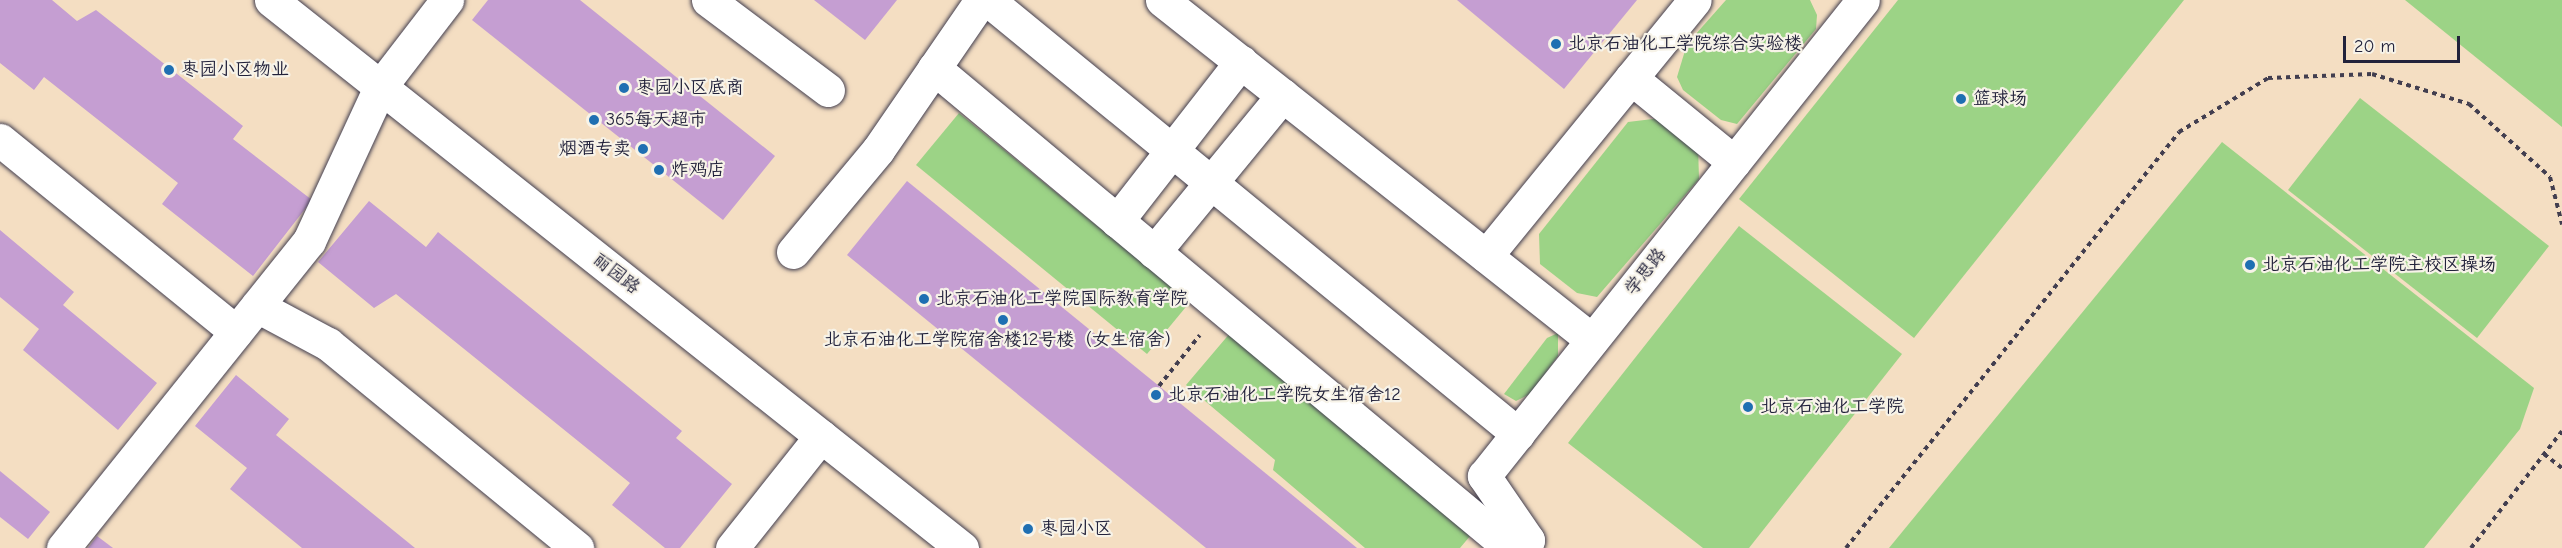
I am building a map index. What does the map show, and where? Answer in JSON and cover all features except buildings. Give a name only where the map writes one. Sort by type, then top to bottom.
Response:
[{"type":"street","name":"丽园路","points":[[272,0],[962,548]]},
{"type":"street","points":[[63,548],[309,241],[380,87],[447,0]]},
{"type":"street","points":[[708,0],[828,90]]},
{"type":"street","points":[[793,252],[878,150],[981,0]]},
{"type":"street","points":[[988,0],[1518,434]]},
{"type":"street","points":[[1162,0],[1592,340]]},
{"type":"street","points":[[1486,256],[1695,0]]},
{"type":"street","name":"学思路","points":[[1522,548],[1528,540],[1484,476],[1863,0]]},
{"type":"street","points":[[1117,221],[1241,62]]},
{"type":"street","points":[[934,68],[1510,548]]},
{"type":"street","points":[[1631,78],[1734,162]]},
{"type":"street","points":[[1154,252],[1283,95]]},
{"type":"street","points":[[0,140],[236,332]]},
{"type":"street","points":[[257,306],[328,344],[577,548]]},
{"type":"street","points":[[732,548],[821,436]]},
{"type":"path","points":[[1846,548],[2179,132],[2268,78],[2372,74],[2469,104],[2550,177],[2562,224]]},
{"type":"path","points":[[1159,386],[1221,308]]},
{"type":"path","points":[[2471,548],[2562,430]]},
{"type":"path","points":[[2544,454],[2562,468]]},
{"type":"green space","points":[[1726,0],[1810,0],[1817,15],[1816,29],[1737,124],[1721,120],[1683,90],[1677,77],[1687,44]]},
{"type":"green space","name":"篮球场","points":[[1898,0],[2184,0],[1914,338],[1739,199]]},
{"type":"green space","points":[[2405,0],[2562,0],[2562,127]]},
{"type":"green space","points":[[2360,98],[2549,246],[2477,338],[2288,190]]},
{"type":"green space","points":[[959,113],[1190,302],[1147,354],[916,165]]},
{"type":"green space","points":[[1661,118],[1698,145],[1699,179],[1597,297],[1577,293],[1540,264],[1539,234],[1628,122]]},
{"type":"green space","name":"北京石油化工学院主校区操场","points":[[2222,142],[2534,388],[2520,429],[2424,548],[1889,548]]},
{"type":"green space","points":[[1739,226],[1902,354],[1749,548],[1703,548],[1568,443]]},
{"type":"green space","points":[[1242,319],[1481,523],[1460,548],[1365,548],[1273,470],[1275,460],[1186,385]]},
{"type":"green space","points":[[1558,333],[1558,356],[1530,394],[1516,401],[1504,394],[1547,338]]},
{"type":"place","name":"北京石油化工学院综合实验楼","points":[[1556,44]]},
{"type":"place","name":"枣园小区物业","points":[[169,70]]},
{"type":"place","name":"枣园小区底商","points":[[624,88]]},
{"type":"place","name":"篮球场","points":[[1961,99]]},
{"type":"place","name":"365每天超市","points":[[594,120]]},
{"type":"place","name":"烟酒专卖","points":[[643,149]]},
{"type":"place","name":"炸鸡店","points":[[659,170]]},
{"type":"place","name":"北京石油化工学院主校区操场","points":[[2250,265]]},
{"type":"place","name":"北京石油化工学院国际教育学院","points":[[924,299]]},
{"type":"place","name":"北京石油化工学院宿舍楼12号楼（女生宿舍）","points":[[1003,320]]},
{"type":"place","name":"北京石油化工学院女生宿舍12","points":[[1156,395]]},
{"type":"place","name":"北京石油化工学院","points":[[1748,407]]},
{"type":"place","name":"枣园小区","points":[[1028,529]]}]
